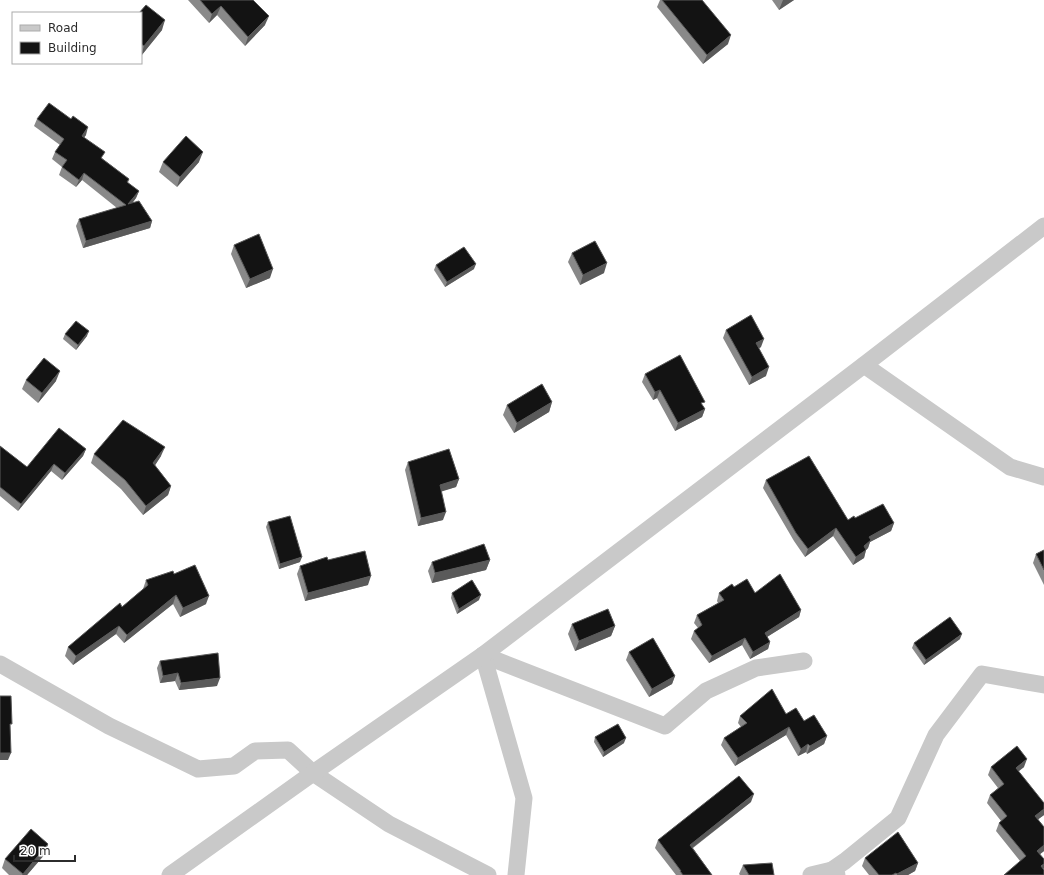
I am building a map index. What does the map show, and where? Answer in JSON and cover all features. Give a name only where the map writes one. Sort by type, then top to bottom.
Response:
[{"type":"street","points":[[170,875],[313,773],[483,655],[1044,226]]},
{"type":"street","points":[[864,365],[1010,468],[1044,477]]},
{"type":"street","points":[[483,655],[665,726],[706,691],[720,684],[756,668],[804,661]]},
{"type":"street","points":[[483,655],[524,798],[516,875]]},
{"type":"street","points":[[0,664],[109,726],[198,769],[234,766],[255,751],[288,750],[313,773],[389,824],[488,875]]},
{"type":"street","points":[[812,875],[835,872],[898,818],[936,735],[982,674],[1044,685]]},
{"type":"building","points":[[200,0],[253,0],[269,16],[248,37],[221,6],[212,14]]},
{"type":"building","points":[[662,0],[702,0],[731,35],[707,55]]},
{"type":"building","points":[[146,5],[165,20],[144,46],[142,45],[142,12],[140,12]]},
{"type":"building","points":[[49,103],[71,119],[73,116],[88,127],[82,136],[105,152],[101,158],[129,179],[127,182],[139,191],[128,204],[139,201],[152,221],[86,241],[79,219],[126,205],[84,173],[79,180],[62,167],[67,160],[55,152],[64,139],[37,119]]},
{"type":"building","points":[[186,136],[203,152],[180,177],[163,162]]},
{"type":"building","points":[[259,234],[273,269],[250,279],[234,245]]},
{"type":"building","points":[[595,241],[607,263],[583,275],[572,253]]},
{"type":"building","points":[[464,247],[476,264],[447,282],[436,265]]},
{"type":"building","points":[[751,315],[764,339],[756,343],[769,367],[752,377],[726,330]]},
{"type":"building","points":[[76,321],[89,331],[78,345],[65,334]]},
{"type":"building","points":[[680,355],[705,402],[701,403],[705,409],[678,423],[660,390],[655,392],[645,374]]},
{"type":"building","points":[[44,358],[60,371],[42,393],[26,380]]},
{"type":"building","points":[[542,384],[552,402],[517,423],[507,405]]},
{"type":"building","points":[[123,420],[165,447],[153,463],[171,486],[146,506],[125,480],[94,454]]},
{"type":"building","points":[[59,428],[86,449],[65,473],[54,464],[21,504],[0,487],[0,446],[27,467]]},
{"type":"building","points":[[449,449],[459,479],[440,485],[446,512],[421,518],[408,462]]},
{"type":"building","points":[[809,456],[848,520],[883,504],[894,523],[869,537],[871,540],[864,546],[866,550],[856,557],[836,528],[808,549],[796,533],[766,480]]},
{"type":"building","points":[[290,516],[302,557],[280,564],[268,522]]},
{"type":"building","points":[[484,544],[490,560],[435,573],[432,562]]},
{"type":"building","points":[[1044,550],[1044,570],[1036,554]]},
{"type":"building","points":[[365,551],[371,576],[308,593],[300,566],[327,557],[328,560]]},
{"type":"building","points":[[195,565],[209,596],[183,608],[176,595],[127,635],[119,626],[76,656],[68,647],[120,603],[122,607],[148,585],[146,580],[173,571],[174,574]]},
{"type":"building","points":[[780,574],[801,610],[765,633],[770,642],[753,652],[745,638],[712,656],[694,631],[702,625],[697,615],[724,600],[719,593],[732,584],[734,587],[747,579],[755,593]]},
{"type":"building","points":[[472,580],[481,595],[459,609],[452,593]]},
{"type":"building","points":[[608,609],[615,626],[579,641],[572,624]]},
{"type":"building","points":[[950,617],[962,634],[926,660],[914,643]]},
{"type":"building","points":[[653,638],[675,676],[652,689],[629,652]]},
{"type":"building","points":[[218,653],[220,678],[181,683],[178,673],[163,676],[160,661]]},
{"type":"building","points":[[772,689],[786,714],[796,708],[804,721],[814,715],[827,736],[810,746],[808,744],[801,749],[789,727],[738,758],[724,738],[747,723],[740,716]]},
{"type":"building","points":[[0,696],[11,696],[11,753],[0,753]]},
{"type":"building","points":[[618,724],[626,738],[604,752],[595,737]]},
{"type":"building","points":[[1017,746],[1027,759],[1016,768],[1044,803],[1044,809],[1035,816],[1044,827],[1044,845],[1037,851],[1044,859],[1044,864],[1041,866],[1044,870],[1044,875],[1004,875],[1026,856],[999,823],[1007,816],[990,795],[1004,784],[991,767]]},
{"type":"building","points":[[739,776],[754,794],[690,845],[712,875],[683,875],[658,840]]},
{"type":"building","points":[[31,829],[48,844],[23,874],[5,859]]},
{"type":"building","points":[[898,832],[918,863],[897,874],[879,875],[865,858]]},
{"type":"building","points":[[772,863],[774,875],[749,875],[743,865]]}]
